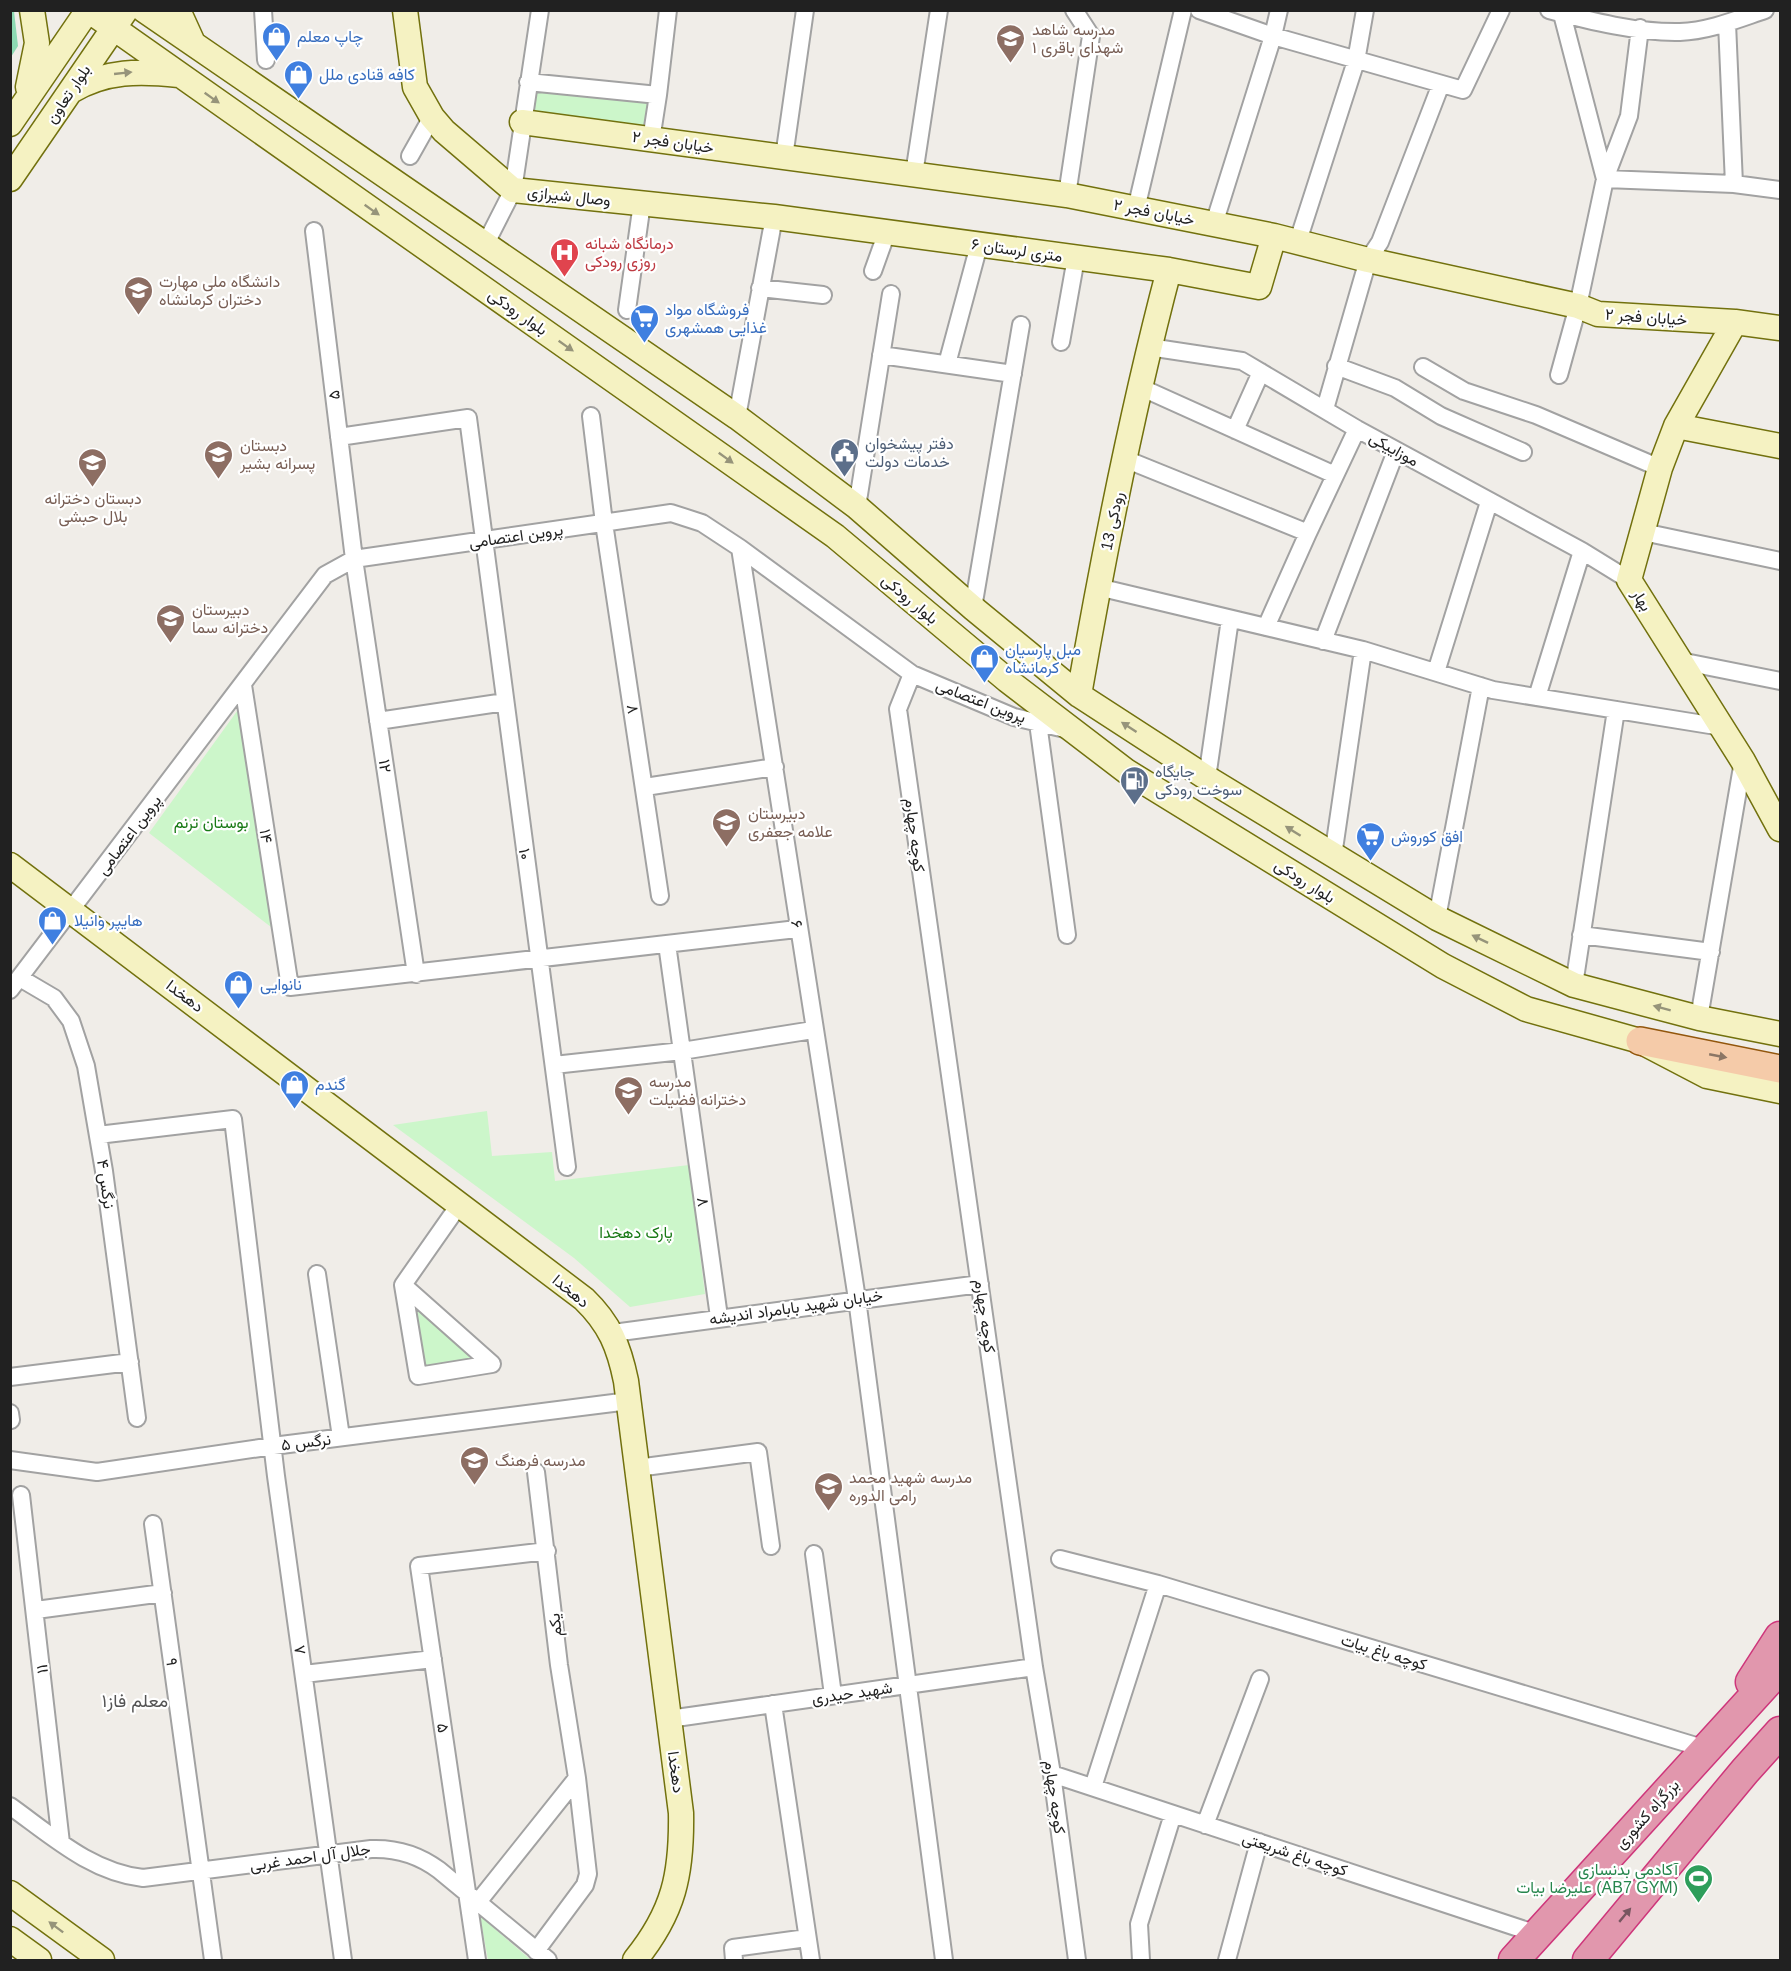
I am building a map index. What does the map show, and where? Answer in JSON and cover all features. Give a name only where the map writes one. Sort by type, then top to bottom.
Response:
[{"type":"highway","points":[[1706,1749],[1780,1637]]},
{"type":"highway","name":"بزرگراه کشوری","points":[[1515,1960],[1780,1668]]},
{"type":"highway","points":[[1588,1960],[1780,1732]]},
{"type":"highway","points":[[1745,1771],[1780,1748]]},
{"type":"main road","points":[[1640,1041],[1780,1069]]},
{"type":"street","points":[[15,117],[36,57],[37,30],[32,10]]},
{"type":"street","name":"بلوار تعاون","points":[[15,117],[88,10]]},
{"type":"street","name":"بلوار رودکی","points":[[88,10],[119,19],[181,75],[835,536],[1071,731],[1126,771],[1443,966],[1526,1009],[1640,1041],[1707,1076],[1780,1091]]},
{"type":"street","name":"بلوار رودکی","points":[[144,10],[737,417],[857,507],[973,608],[1079,695],[1207,778],[1437,918],[1574,985],[1699,1018],[1780,1034]]},
{"type":"street","points":[[178,10],[193,43]]},
{"type":"street","points":[[263,10],[266,60]]},
{"type":"street","name":"وصال شیرازی","points":[[405,10],[415,87],[432,117],[444,131],[513,190],[774,217]]},
{"type":"street","points":[[485,245],[513,190],[540,10]]},
{"type":"street","points":[[651,140],[668,10]]},
{"type":"street","points":[[784,157],[805,10]]},
{"type":"street","points":[[914,174],[939,10]]},
{"type":"street","points":[[1067,195],[1091,36],[1074,10]]},
{"type":"street","points":[[1136,209],[1183,10]]},
{"type":"street","points":[[1199,10],[1273,36],[1463,90],[1502,10]]},
{"type":"street","points":[[1214,224],[1273,36],[1279,10]]},
{"type":"street","points":[[1298,241],[1356,61],[1365,10]]},
{"type":"street","points":[[1605,179],[1556,12],[1640,28],[1681,32],[1727,23],[1765,10]]},
{"type":"street","name":"بلوار تعاون","points":[[10,178],[119,19]]},
{"type":"street","points":[[1727,23],[1734,184]]},
{"type":"street","points":[[1559,375],[1578,306],[1605,179],[1629,116],[1640,28]]},
{"type":"street","points":[[69,93],[94,79],[114,74],[138,71],[181,75]]},
{"type":"street","points":[[528,82],[658,95]]},
{"type":"street","points":[[1325,409],[1368,260],[1380,242],[1441,84]]},
{"type":"street","points":[[410,156],[432,117]]},
{"type":"street","name":"خیابان فجر ۲","points":[[522,122],[1067,195],[1298,241],[1368,260],[1578,306],[1599,314],[1735,322],[1780,328]]},
{"type":"street","points":[[1605,179],[1734,184],[1780,190]]},
{"type":"street","points":[[627,310],[642,203]]},
{"type":"street","points":[[737,417],[774,217]]},
{"type":"street","name":"۶ متری لرستان","points":[[774,217],[1169,270],[1259,287],[1274,236]]},
{"type":"street","name":"۵","points":[[314,231],[354,559]]},
{"type":"street","points":[[873,271],[887,232]]},
{"type":"street","points":[[947,364],[979,244]]},
{"type":"street","points":[[1061,342],[1076,258]]},
{"type":"street","name":"رودکی 13","points":[[1079,695],[1098,587],[1140,387],[1169,270]]},
{"type":"street","points":[[760,288],[823,295]]},
{"type":"street","points":[[835,536],[857,507],[891,294]]},
{"type":"street","name":"بهار","points":[[1735,322],[1676,426],[1660,468],[1629,580],[1743,760],[1780,829]]},
{"type":"street","points":[[973,608],[1021,325]]},
{"type":"street","name":"موزاییکی","points":[[1149,347],[1242,361],[1357,429],[1582,551],[1629,580]]},
{"type":"street","points":[[881,355],[1013,374]]},
{"type":"street","points":[[1336,366],[1395,388],[1441,416],[1523,452]]},
{"type":"street","points":[[1424,367],[1464,391],[1536,415],[1660,468]]},
{"type":"street","points":[[1235,430],[1261,372]]},
{"type":"street","points":[[1140,387],[1335,476]]},
{"type":"street","name":"۸","points":[[591,416],[604,523],[660,896]]},
{"type":"street","name":"۱۰","points":[[339,437],[468,418],[567,1167]]},
{"type":"street","points":[[1676,426],[1780,446]]},
{"type":"street","points":[[1266,627],[1357,429]]},
{"type":"street","points":[[1323,641],[1396,451]]},
{"type":"street","points":[[1125,459],[1308,533]]},
{"type":"street","points":[[1436,672],[1489,502]]},
{"type":"street","name":"پروین اعتصامی","points":[[15,984],[325,575],[354,559],[671,513],[702,523],[740,548],[912,674],[1014,717],[1071,731]]},
{"type":"street","points":[[1643,532],[1780,561]]},
{"type":"street","name":"۶","points":[[740,548],[776,767],[797,929],[857,1299],[944,1960]]},
{"type":"street","points":[[1537,697],[1582,551]]},
{"type":"street","name":"۱۲","points":[[354,559],[416,974]]},
{"type":"street","points":[[1098,587],[1363,650],[1481,686],[1722,727]]},
{"type":"street","points":[[1207,778],[1230,619]]},
{"type":"street","points":[[1333,856],[1363,650]]},
{"type":"street","points":[[1680,660],[1780,681]]},
{"type":"street","name":"کوچه چهارم","points":[[912,674],[898,709],[1077,1960]]},
{"type":"street","name":"۱۴","points":[[243,685],[290,987],[416,974]]},
{"type":"street","points":[[1437,918],[1481,686]]},
{"type":"street","points":[[378,721],[505,702]]},
{"type":"street","points":[[1574,985],[1616,710]]},
{"type":"street","points":[[1038,723],[1067,935]]},
{"type":"street","points":[[1699,1018],[1743,760]]},
{"type":"street","points":[[645,787],[776,767]]},
{"type":"street","name":"دهخدا","points":[[10,865],[584,1299],[613,1333],[622,1359],[629,1401],[681,1813],[681,1860],[673,1899],[656,1932],[635,1960]]},
{"type":"street","points":[[416,974],[797,929]]},
{"type":"street","points":[[1581,935],[1711,952]]},
{"type":"street","name":"۸","points":[[667,944],[719,1317]]},
{"type":"street","name":"نرگس ۴","points":[[15,984],[54,998],[71,1021],[86,1066],[98,1135],[137,1418]]},
{"type":"street","points":[[554,1065],[682,1051],[813,1030]]},
{"type":"street","name":"نرگس ۵","points":[[98,1135],[233,1119],[273,1446],[629,1401]]},
{"type":"street","points":[[403,1285],[492,1364],[418,1376],[403,1285],[459,1205]]},
{"type":"street","points":[[317,1274],[341,1437]]},
{"type":"street","name":"خیابان شهید بابامراد اندیشه","points":[[613,1333],[719,1317],[980,1284]]},
{"type":"street","points":[[10,1377],[130,1362]]},
{"type":"street","points":[[10,1460],[97,1472],[273,1446]]},
{"type":"street","name":"۷","points":[[273,1446],[343,1960]]},
{"type":"street","points":[[638,1468],[758,1452],[771,1545]]},
{"type":"street","name":"یکم","points":[[536,1472],[548,1551],[559,1665],[577,1778],[588,1874],[585,1885],[542,1956]]},
{"type":"street","name":"۱۱","points":[[21,1495],[61,1843]]},
{"type":"street","name":"۹","points":[[153,1524],[213,1960]]},
{"type":"street","name":"۵","points":[[477,1960],[419,1566],[548,1551]]},
{"type":"street","points":[[814,1554],[833,1695]]},
{"type":"street","name":"کوچه باغ بیات","points":[[1060,1559],[1158,1584],[1706,1749]]},
{"type":"street","points":[[1093,1787],[1158,1584]]},
{"type":"street","points":[[36,1610],[163,1593]]},
{"type":"street","points":[[304,1674],[433,1659]]},
{"type":"street","name":"شهید حیدری","points":[[669,1719],[1034,1667]]},
{"type":"street","points":[[1205,1825],[1260,1679]]},
{"type":"street","points":[[773,1704],[811,1960]]},
{"type":"street","name":"کوچه باغ شریعتی","points":[[1052,1774],[1537,1934]]},
{"type":"street","points":[[478,1902],[577,1778]]},
{"type":"street","name":"جلال آل احمد غربی","points":[[10,1806],[61,1843],[109,1871],[144,1878],[371,1849],[400,1851],[434,1866],[542,1956]]},
{"type":"street","points":[[1141,1960],[1139,1924],[1173,1814]]},
{"type":"street","points":[[1227,1960],[1259,1842]]},
{"type":"street","points":[[10,1893],[102,1960]]},
{"type":"street","points":[[734,1960],[733,1948],[807,1938]]},
{"type":"street","points":[[10,1939],[39,1960]]},
{"type":"green space","points":[[11,10],[14,11],[18,46],[11,57]]},
{"type":"green space","points":[[533,87],[650,103],[646,133],[529,117]]},
{"type":"green space","name":"بوستان ترنم","points":[[240,707],[271,927],[149,833]]},
{"type":"green space","name":"پارک دهخدا","points":[[487,1111],[492,1156],[552,1152],[555,1181],[689,1165],[705,1294],[630,1307],[574,1258],[393,1125]]},
{"type":"green space","points":[[409,1300],[478,1361],[422,1371]]},
{"type":"green space","points":[[480,1916],[531,1960],[488,1960]]},
{"type":"place","name":"چاپ معلم","points":[[276,62]]},
{"type":"place","name":"مدرسه شاهد شهدای باقری ۱","points":[[1011,64]]},
{"type":"place","name":"کافه قنادی ملل","points":[[298,100]]},
{"type":"place","name":"درمانگاه شبانه روزی رودکی","points":[[564,278]]},
{"type":"place","name":"دانشگاه ملی مهارت دختران کرمانشاه","points":[[138,316]]},
{"type":"place","name":"فروشگاه مواد غذایی همشهری","points":[[644,344]]},
{"type":"place","name":"دفتر پیشخوان خدمات دولت","points":[[844,478]]},
{"type":"place","name":"دبستان پسرانه بشير","points":[[219,480]]},
{"type":"place","name":"دبستان دخترانه بلال حبشی","points":[[93,488]]},
{"type":"place","name":"دبیرستان دخترانه سما","points":[[171,644]]},
{"type":"place","name":"مبل پارسیان کرمانشاه","points":[[984,684]]},
{"type":"place","name":"جایگاه سوخت رودکی","points":[[1134,806]]},
{"type":"place","name":"دبیرستان علامه جعفری","points":[[727,848]]},
{"type":"place","name":"افق کوروش","points":[[1370,862]]},
{"type":"place","name":"هایپر وانیلا","points":[[53,946]]},
{"type":"place","name":"نانوایی","points":[[239,1010]]},
{"type":"place","name":"گندم","points":[[294,1110]]},
{"type":"place","name":"مدرسه دخترانه فضيلت","points":[[628,1116]]},
{"type":"place","name":"مدرسه فرهنگ","points":[[474,1486]]},
{"type":"place","name":"مدرسه شهید محمد رامی الدوره","points":[[828,1512]]},
{"type":"place","name":"آکادمی بدنسازی علیرضا بیات (AB7 GYM)","points":[[1699,1904]]},
{"type":"district","name":"معلم فاز۱","points":[[135,1701]]}]
